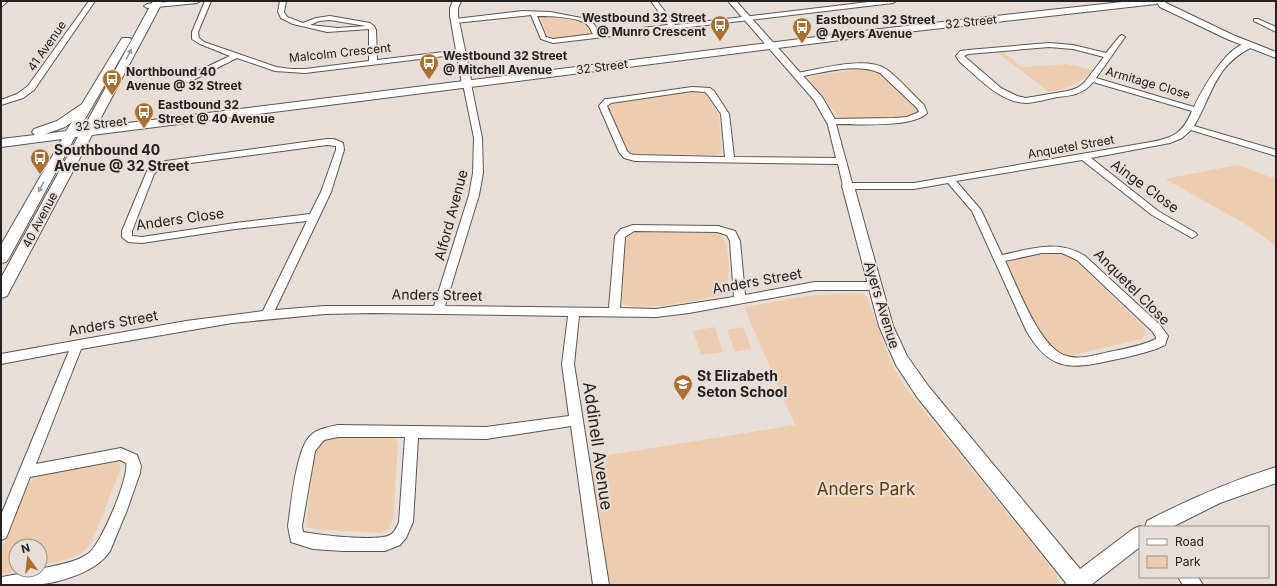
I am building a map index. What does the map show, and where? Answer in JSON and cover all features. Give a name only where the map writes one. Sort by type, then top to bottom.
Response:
[{"type":"main road","name":"32 Street","points":[[1,144],[81,130],[1106,1]]},
{"type":"main road","name":"32 Street","points":[[769,43],[1156,1]]},
{"type":"main road","name":"40 Avenue","points":[[1,258],[60,153],[81,130],[91,98],[152,3]]},
{"type":"main road","name":"40 Avenue","points":[[1,292],[81,130],[152,3]]},
{"type":"main road","points":[[35,133],[61,124],[78,111],[91,98]]},
{"type":"main road","name":"32 Street","points":[[1,137],[81,130]]},
{"type":"main road","points":[[1,144],[51,144],[59,147],[60,153]]},
{"type":"street","points":[[1,5],[4,1]]},
{"type":"street","name":"41 Avenue","points":[[1,103],[16,98],[31,88],[92,1]]},
{"type":"street","points":[[152,3],[197,1]]},
{"type":"street","name":"Malcolm Crescent","points":[[208,1],[195,32],[195,37],[200,42],[272,68],[286,71],[461,52]]},
{"type":"street","points":[[283,1],[281,11],[282,16],[304,25],[322,30],[334,31],[372,27]]},
{"type":"street","points":[[457,1],[454,12],[455,21],[467,81]]},
{"type":"street","points":[[654,1],[673,27]]},
{"type":"street","name":"Ayers Avenue","points":[[732,1],[818,99],[831,121],[886,326],[893,345],[913,379],[1076,584]]},
{"type":"street","points":[[532,13],[542,36],[547,40],[558,41],[893,1]]},
{"type":"street","points":[[1161,1],[1163,5],[1249,45],[1276,55]]},
{"type":"street","points":[[814,4],[820,10]]},
{"type":"street","points":[[455,21],[532,13],[550,14],[582,19],[592,25],[597,36]]},
{"type":"street","points":[[304,25],[318,19],[330,18],[364,22],[372,27],[373,30],[373,62]]},
{"type":"street","points":[[1256,20],[1276,30]]},
{"type":"street","name":"Armitage Close","points":[[1108,56],[1049,44],[968,52],[963,53],[960,56],[1005,93],[1020,100],[1075,92],[1084,87],[1093,77],[1122,37]]},
{"type":"street","name":"Anquetel Street","points":[[848,186],[908,187],[1164,142],[1181,134],[1189,127],[1213,78],[1237,51],[1249,45]]},
{"type":"street","points":[[186,80],[237,56]]},
{"type":"street","points":[[798,75],[861,66],[876,67],[883,71],[923,111],[921,116],[890,121],[831,121]]},
{"type":"street","name":"Armitage Close","points":[[1093,77],[1199,107]]},
{"type":"street","name":"Alford Avenue","points":[[438,310],[474,195],[478,173],[478,138],[467,81]]},
{"type":"street","points":[[730,159],[725,114],[711,93],[707,90],[692,89],[614,100],[608,101],[603,106],[623,152],[629,157],[730,159],[841,161]]},
{"type":"street","points":[[1189,127],[1276,153]]},
{"type":"street","name":"Anders Close","points":[[267,314],[314,217],[326,192],[340,150],[340,145],[334,142],[166,164],[158,166],[150,173],[127,234],[129,239],[142,240],[235,226],[314,217]]},
{"type":"street","name":"Ainge Close","points":[[1084,157],[1155,213],[1192,235]]},
{"type":"street","name":"Anquetel Close","points":[[950,180],[976,210],[1036,336],[1049,352],[1061,360],[1075,364],[1152,346],[1161,342],[1162,336],[1156,328],[1081,258],[1072,252],[1063,249],[1052,249],[1000,259]]},
{"type":"street","points":[[614,313],[620,236],[624,231],[633,228],[718,229],[731,233],[735,241],[740,299]]},
{"type":"street","name":"Anders Street","points":[[1,359],[211,321],[267,314],[330,309],[574,313],[667,312],[815,286],[875,286]]},
{"type":"street","name":"Addinell Avenue","points":[[574,313],[568,364],[601,585]]},
{"type":"street","points":[[1,533],[77,345]]},
{"type":"street","points":[[412,432],[406,522],[405,528],[396,539],[391,542],[376,545],[308,542],[296,537],[295,526],[308,451],[310,445],[318,437],[332,432],[412,432],[500,432],[576,420]]},
{"type":"street","points":[[2,585],[72,569],[83,565],[96,557],[102,551],[109,538],[134,466],[132,459],[121,454],[26,472]]},
{"type":"street","points":[[1156,526],[1211,497],[1241,486],[1276,476]]},
{"type":"street","points":[[1076,584],[1139,536]]},
{"type":"street","points":[[1187,578],[1195,585]]},
{"type":"green space","points":[[548,15],[572,18],[582,23],[591,32],[577,37],[548,38],[540,16]]},
{"type":"green space","points":[[1003,52],[1022,67],[1067,64],[1092,70],[1078,82],[1049,92],[998,53]]},
{"type":"green space","points":[[862,69],[873,69],[879,72],[919,111],[917,114],[899,118],[878,120],[857,120],[838,117],[809,78]]},
{"type":"green space","points":[[694,91],[706,94],[719,116],[722,151],[718,154],[711,155],[636,154],[629,152],[608,107],[609,104]]},
{"type":"green space","points":[[1237,165],[1276,179],[1276,246],[1247,225],[1165,179]]},
{"type":"green space","points":[[634,231],[719,233],[726,244],[728,252],[728,290],[725,294],[719,296],[658,306],[645,307],[623,304],[620,299],[623,239],[627,234]]},
{"type":"green space","points":[[1054,252],[1065,254],[1072,258],[1144,327],[1146,334],[1142,339],[1068,356],[1055,350],[1037,331],[1006,266],[1007,263],[1012,260]]},
{"type":"green space","name":"Anders Park","points":[[862,293],[867,297],[891,363],[905,387],[1056,574],[1059,583],[1056,585],[610,585],[597,512],[591,458],[795,425],[744,307],[806,296]]},
{"type":"green space","points":[[715,327],[723,352],[701,355],[693,331]]},
{"type":"green space","points":[[743,327],[752,349],[735,352],[727,330]]},
{"type":"green space","points":[[389,437],[396,439],[398,444],[393,519],[389,528],[381,533],[313,529],[306,527],[315,451],[319,442],[330,438]]},
{"type":"green space","points":[[110,460],[118,460],[121,468],[93,539],[83,551],[71,558],[48,563],[48,538],[8,538],[8,573],[1,572],[1,550],[26,487],[34,479],[45,474]]},
{"type":"place","name":"Westbound 32 Street @ Munro Crescent","points":[[720,42]]},
{"type":"place","name":"Eastbound 32 Street @ Ayers Avenue","points":[[802,44]]},
{"type":"place","name":"Westbound 32 Street @ Mitchell Avenue","points":[[429,80]]},
{"type":"place","name":"Northbound 40 Avenue @ 32 Street","points":[[112,96]]},
{"type":"place","name":"Eastbound 32 Street @ 40 Avenue","points":[[144,129]]},
{"type":"place","name":"Southbound 40 Avenue @ 32 Street","points":[[40,175]]},
{"type":"place","name":"St Elizabeth Seton School","points":[[683,401]]}]
